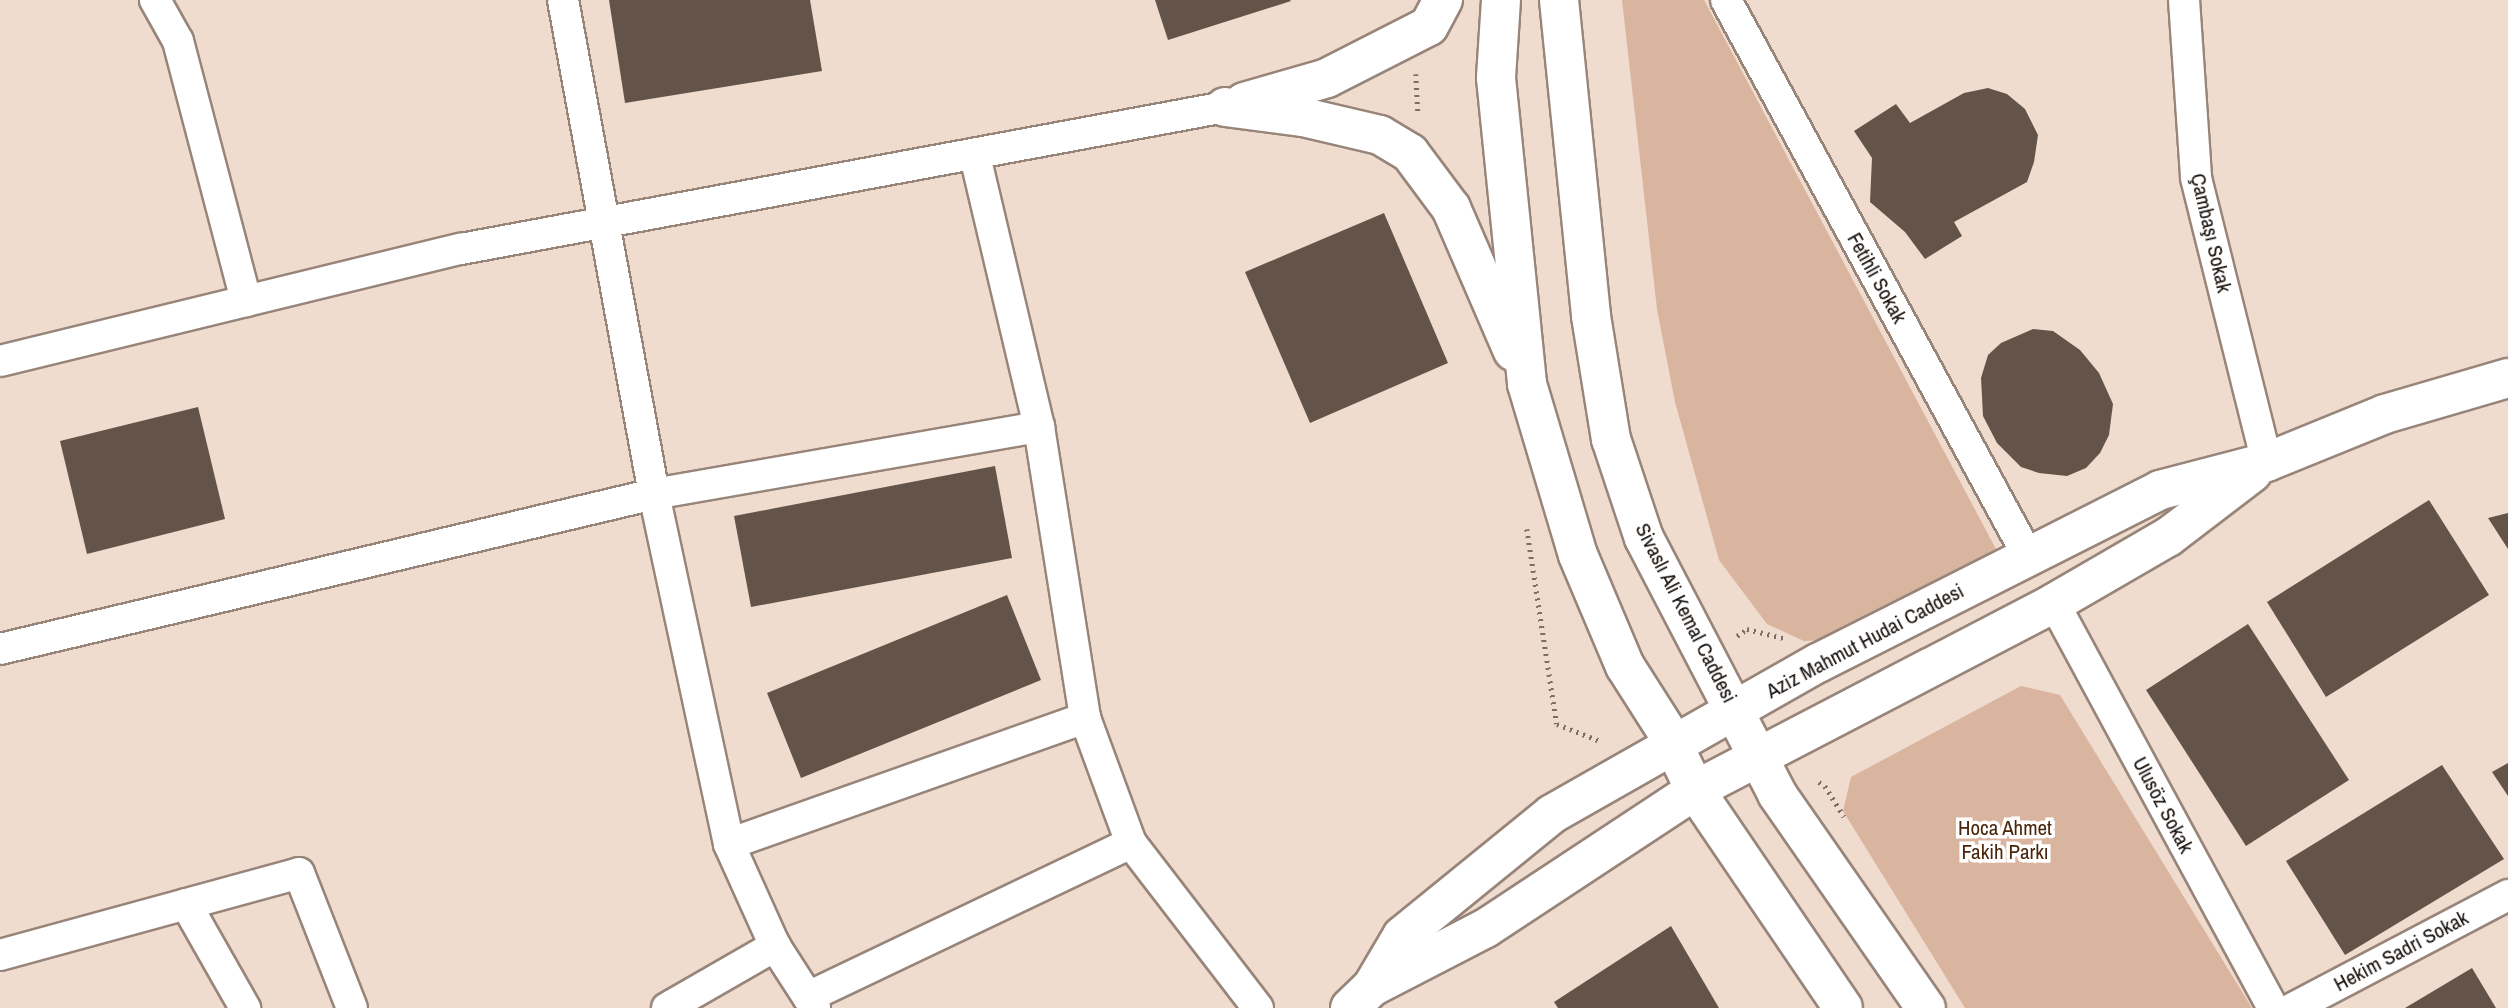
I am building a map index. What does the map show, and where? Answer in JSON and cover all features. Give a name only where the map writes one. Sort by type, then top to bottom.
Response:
[{"type":"main road","points":[[1225,107],[1327,78],[1429,26],[1443,0]]},
{"type":"main road","points":[[1500,0],[1496,78],[1527,384]]},
{"type":"main road","name":"Sivaslı Ali Kemal Caddesi","points":[[1559,0],[1591,316],[1611,439],[1644,538],[1777,794],[1926,1008]]},
{"type":"main road","points":[[1225,107],[1303,117],[1380,135],[1410,153],[1451,208],[1527,384],[1578,555],[1625,666],[1674,745],[1695,790],[1843,1008]]},
{"type":"main road","name":"Aziz Mahmut Hudai Caddesi","points":[[1361,998],[1402,936],[1552,814],[1798,674],[2160,490],[2267,462],[2385,414],[2508,377]]},
{"type":"main road","name":"Aziz Mahmut Hudai Caddesi","points":[[1361,998],[1486,928],[1695,790],[2054,603],[2168,537],[2267,462]]},
{"type":"street","points":[[155,0],[178,41],[246,301]]},
{"type":"street","points":[[563,0],[654,494],[729,844],[775,946],[812,1003],[1131,843]]},
{"type":"street","name":"Fetihli Sokak","points":[[1726,0],[2028,556]]},
{"type":"street","name":"Çambaşı Sokak","points":[[2184,0],[2196,178],[2267,462]]},
{"type":"street","points":[[0,361],[461,249],[975,156],[1225,107]]},
{"type":"street","points":[[975,156],[1039,427],[1085,718],[1131,843],[1258,1008]]},
{"type":"street","points":[[0,649],[654,494],[1039,427]]},
{"type":"street","name":"Ulusöz Sokak","points":[[2054,603],[2273,1008]]},
{"type":"street","points":[[729,844],[1085,718]]},
{"type":"street","points":[[0,954],[299,873],[352,1008]]},
{"type":"street","name":"Hekim Sadri Sokak","points":[[2293,1008],[2508,895]]},
{"type":"street","points":[[186,904],[246,1008]]},
{"type":"street","points":[[667,1008],[775,946]]},
{"type":"path","points":[[1747,629],[1785,638],[1798,674]]},
{"type":"path","points":[[1816,781],[1825,786],[1847,821]]},
{"type":"green space","points":[[1622,0],[1704,0],[2005,566],[1856,639],[1804,641],[1767,624],[1719,560],[1675,402],[1657,309]]},
{"type":"green space","name":"Hoca Ahmet Fakih Parkı","points":[[2021,686],[2060,695],[2252,1008],[1965,1008],[1843,811],[1851,777]]},
{"type":"building","points":[[609,0],[810,0],[822,71],[625,103]]},
{"type":"building","points":[[1155,0],[1290,0],[1291,1],[1168,40]]},
{"type":"building","points":[[1988,88],[2007,94],[2025,109],[2038,135],[2034,162],[2027,182],[1954,222],[1962,236],[1925,259],[1905,232],[1870,202],[1872,158],[1854,131],[1896,104],[1910,123],[1964,93]]},
{"type":"building","points":[[1384,213],[1448,363],[1310,423],[1245,272]]},
{"type":"building","points":[[2033,329],[2053,331],[2080,350],[2099,373],[2113,404],[2109,435],[2100,453],[2086,468],[2067,476],[2039,473],[2021,467],[1997,443],[1983,416],[1981,378],[1988,355],[2001,343]]},
{"type":"building","points":[[198,407],[225,519],[87,554],[60,441]]},
{"type":"building","points":[[995,466],[1012,558],[751,607],[734,516]]},
{"type":"building","points":[[2429,500],[2489,595],[2326,697],[2267,602]]},
{"type":"building","points":[[2508,513],[2508,549],[2488,518]]},
{"type":"building","points":[[1007,595],[1041,680],[801,778],[767,693]]},
{"type":"building","points":[[2248,624],[2349,780],[2246,846],[2146,690]]},
{"type":"building","points":[[2508,763],[2508,796],[2492,772]]},
{"type":"building","points":[[2442,765],[2504,859],[2345,955],[2286,861]]},
{"type":"building","points":[[1671,926],[1719,1008],[1558,1008],[1554,1002]]},
{"type":"building","points":[[2472,968],[2496,1008],[2405,1008]]}]
